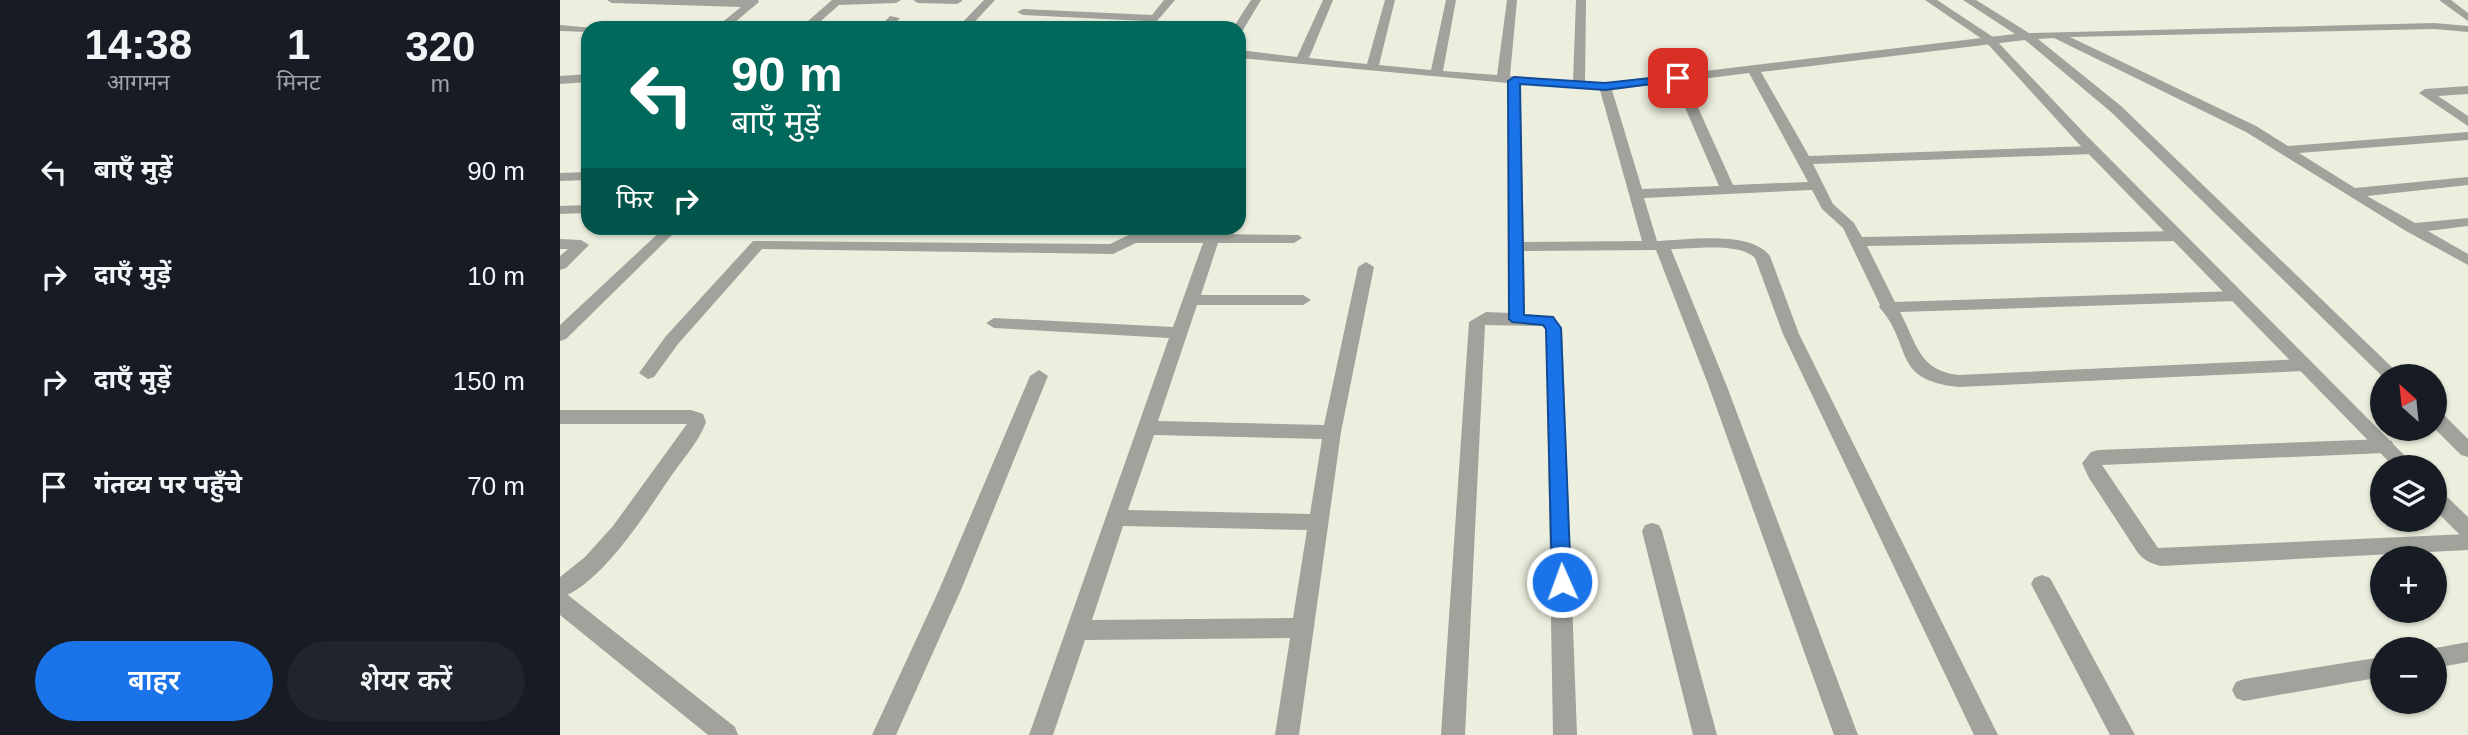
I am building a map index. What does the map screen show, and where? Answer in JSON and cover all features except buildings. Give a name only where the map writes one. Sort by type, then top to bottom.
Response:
[{"type":"street","points":[[612,0],[755,2]]},
{"type":"street","points":[[814,21],[838,1],[896,0]]},
{"type":"street","points":[[918,0],[957,1]]},
{"type":"street","points":[[970,21],[990,0]]},
{"type":"street","points":[[1153,21],[1170,0]]},
{"type":"street","points":[[1243,21],[1256,0]]},
{"type":"street","points":[[1302,59],[1328,0]]},
{"type":"street","points":[[1371,68],[1390,0]]},
{"type":"street","points":[[1436,74],[1451,0]]},
{"type":"street","points":[[1512,0],[1508,80],[1517,319]]},
{"type":"street","points":[[1579,85],[1581,0]]},
{"type":"street","points":[[1968,0],[2028,37],[2116,109],[2380,364]]},
{"type":"street","points":[[2444,0],[2468,18]]},
{"type":"street","points":[[730,21],[755,2]]},
{"type":"street","points":[[1930,2],[1990,40],[2092,150],[2394,455]]},
{"type":"street","points":[[1023,12],[1155,18]]},
{"type":"street","points":[[891,21],[894,18]]},
{"type":"street","points":[[1246,55],[1436,74],[1605,87],[2055,34],[2434,26],[2468,29]]},
{"type":"street","points":[[560,28],[581,29]]},
{"type":"street","points":[[2055,34],[2251,129],[2468,260]]},
{"type":"street","points":[[1752,68],[1827,206],[1849,226],[1887,307],[1921,370],[1940,379],[1959,381],[2304,365]]},
{"type":"street","points":[[560,80],[581,78]]},
{"type":"street","points":[[1678,78],[1728,190]]},
{"type":"street","points":[[1605,87],[1636,194],[1717,384],[1846,735]]},
{"type":"street","points":[[2468,90],[2425,93],[2468,122]]},
{"type":"street","points":[[2289,150],[2468,136]]},
{"type":"street","points":[[1803,160],[2092,150]]},
{"type":"street","points":[[560,177],[581,176]]},
{"type":"street","points":[[2353,193],[2468,181]]},
{"type":"street","points":[[1636,194],[1815,186]]},
{"type":"street","points":[[560,210],[581,209]]},
{"type":"street","points":[[2411,228],[2468,222]]},
{"type":"street","points":[[560,335],[665,235]]},
{"type":"street","points":[[868,244],[875,235]]},
{"type":"street","points":[[1856,242],[2178,236]]},
{"type":"street","points":[[648,373],[672,340],[756,245],[868,244],[1113,249],[1133,238],[1294,238]]},
{"type":"street","points":[[1041,735],[1212,238]]},
{"type":"street","points":[[560,244],[582,245],[560,265]]},
{"type":"street","points":[[1516,247],[1747,245],[1762,256],[1791,334],[1986,735]]},
{"type":"street","points":[[1287,735],[1332,432],[1366,267]]},
{"type":"street","points":[[1887,307],[2237,296]]},
{"type":"street","points":[[1191,300],[1303,300]]},
{"type":"street","points":[[1453,735],[1477,322],[1486,317],[1547,321],[1553,328],[1565,735]]},
{"type":"street","points":[[994,323],[1180,333]]},
{"type":"street","points":[[884,735],[960,565],[1039,376]]},
{"type":"street","points":[[560,416],[696,419],[697,422],[653,487],[600,556],[560,600],[726,735]]},
{"type":"street","points":[[1147,428],[1332,432]]},
{"type":"street","points":[[2447,430],[2468,450]]},
{"type":"street","points":[[2385,446],[2098,457],[2092,463],[2145,547],[2152,555],[2161,557],[2468,542]]},
{"type":"street","points":[[2447,509],[2468,530]]},
{"type":"street","points":[[1115,518],[1320,522]]},
{"type":"street","points":[[1653,531],[1705,735]]},
{"type":"street","points":[[2042,584],[2123,735]]},
{"type":"street","points":[[1076,630],[1305,628]]},
{"type":"street","points":[[2447,655],[2468,652]]},
{"type":"street","points":[[2244,690],[2370,669]]},
{"type":"route","points":[[1562,582],[1553,328],[1547,321],[1517,319],[1514,81],[1605,87],[1678,78]]}]
